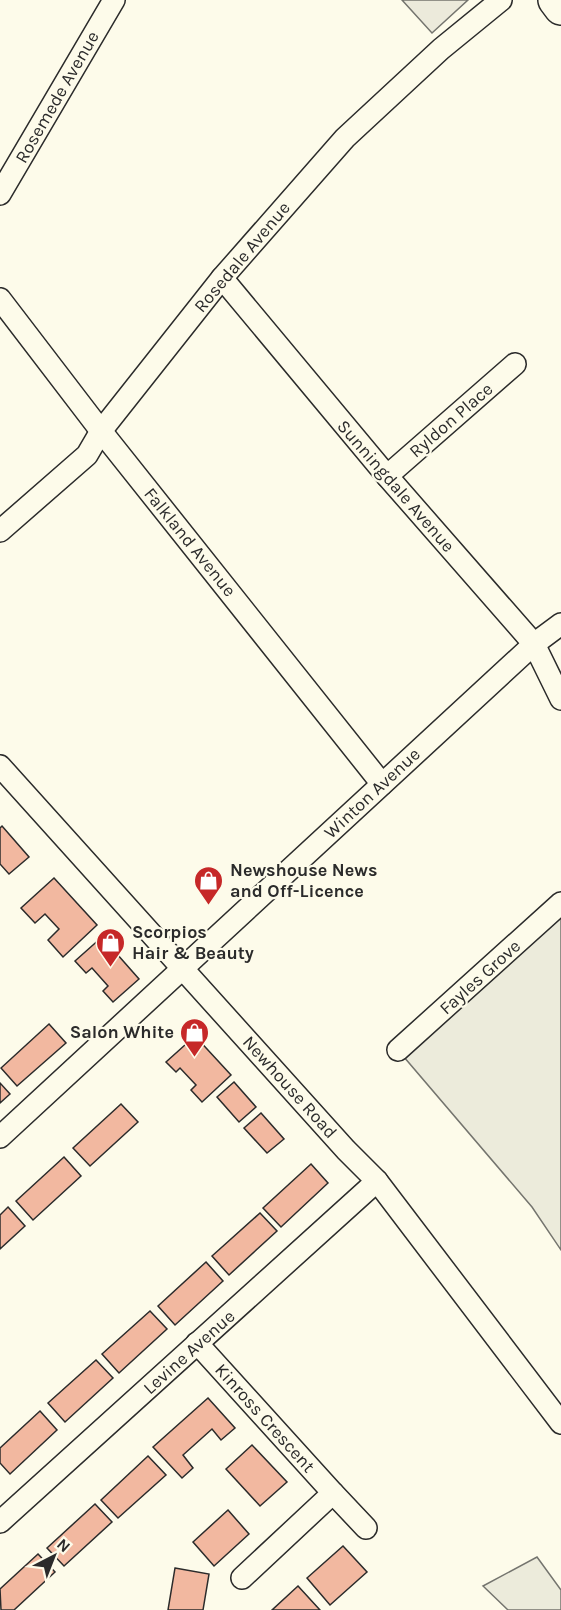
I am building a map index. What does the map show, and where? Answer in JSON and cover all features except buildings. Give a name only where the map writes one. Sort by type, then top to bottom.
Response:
[{"type":"highway","points":[[555,0],[561,8]]},
{"type":"street","name":"Rosemede Avenue","points":[[0,194],[114,0]]},
{"type":"street","name":"Rosedale Avenue","points":[[0,531],[87,455],[101,432],[222,278],[345,138],[441,49],[501,0]]},
{"type":"street","name":"Sunningdale Avenue","points":[[222,278],[387,476],[534,644],[561,699]]},
{"type":"street","name":"Falkland Avenue","points":[[0,299],[101,432],[382,784]]},
{"type":"street","name":"Ryldon Place","points":[[387,476],[515,364]]},
{"type":"street","name":"Winton Avenue","points":[[0,1137],[534,644],[561,624]]},
{"type":"street","name":"Newhouse Road","points":[[0,766],[346,1150],[378,1181],[561,1423]]},
{"type":"street","name":"Fayles Grove","points":[[398,1050],[561,903]]},
{"type":"street","name":"Levine Avenue","points":[[0,1522],[378,1181]]},
{"type":"street","name":"Kinross Crescent","points":[[198,1343],[366,1528]]},
{"type":"street","points":[[242,1578],[333,1493]]},
{"type":"shaded area","points":[[402,0],[468,0],[432,33]]},
{"type":"shaded area","points":[[561,903],[561,1250],[532,1207],[398,1050]]},
{"type":"shaded area","points":[[537,1557],[561,1590],[561,1610],[508,1610],[483,1586]]},
{"type":"place","name":"Newshouse News and Off-Licence","points":[[209,906]]},
{"type":"place","name":"Scorpios Hair & Beauty","points":[[111,968]]},
{"type":"place","name":"Salon White","points":[[195,1058]]}]
